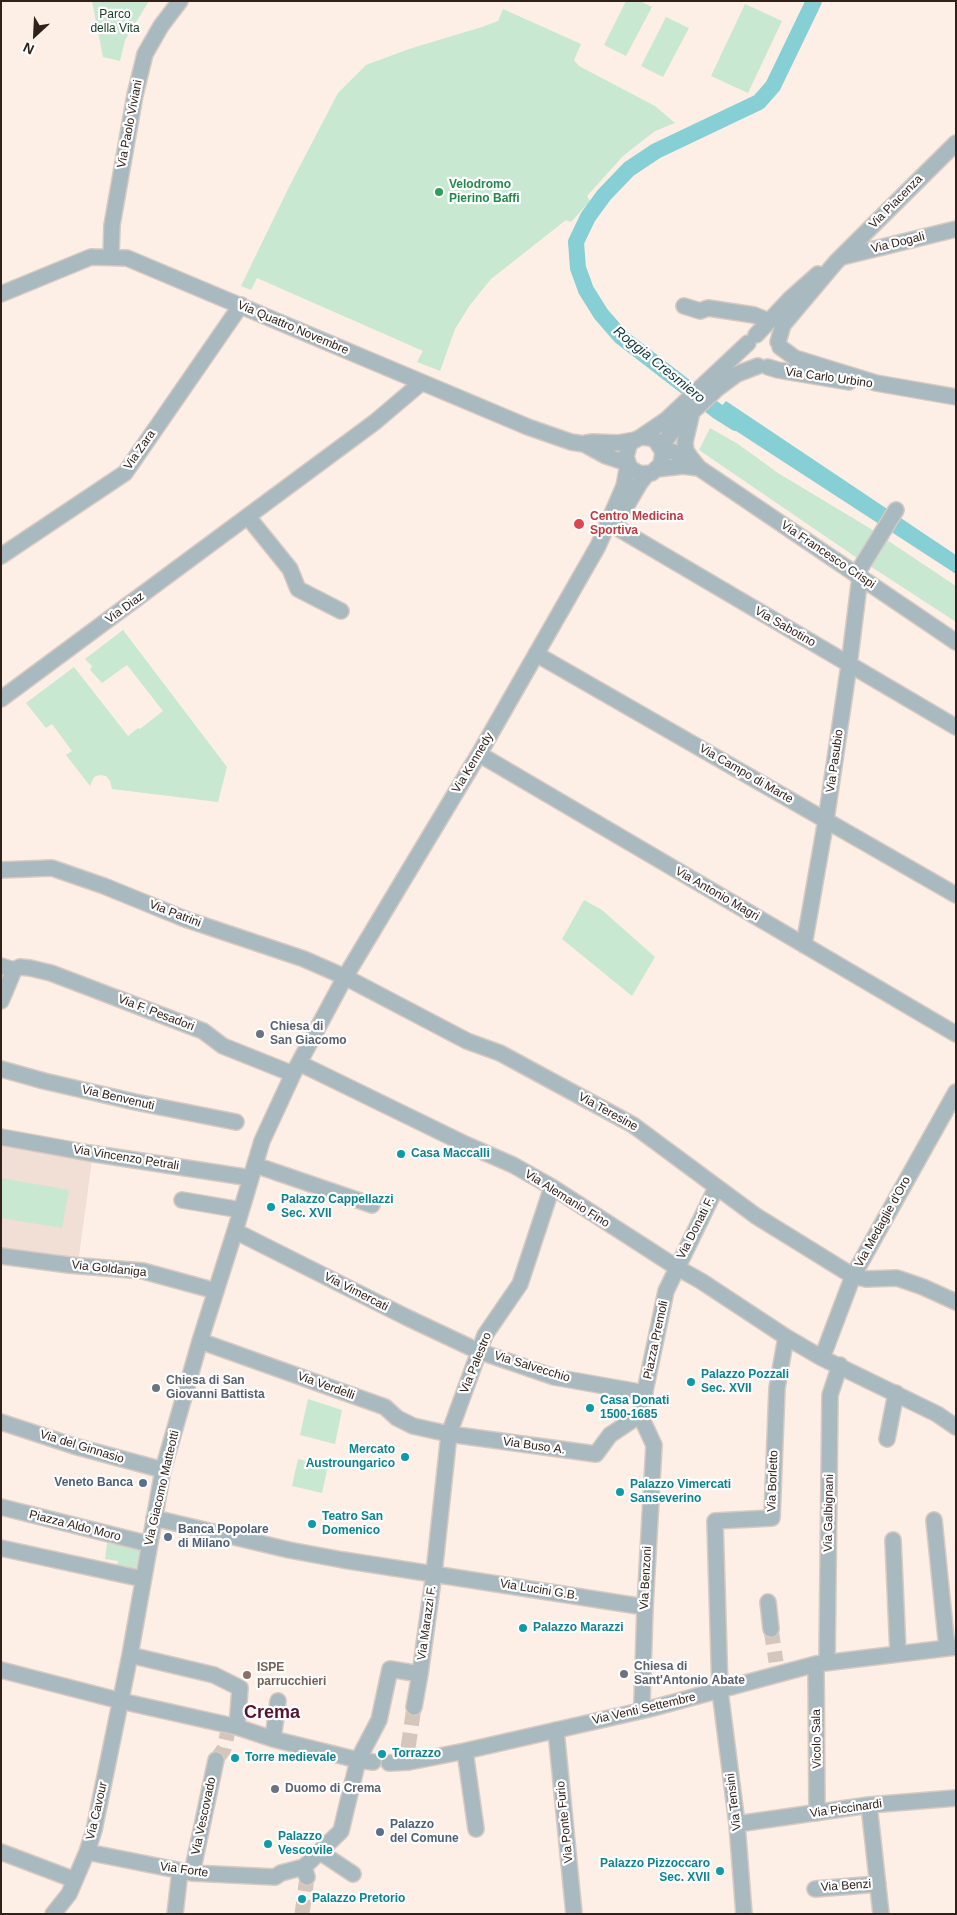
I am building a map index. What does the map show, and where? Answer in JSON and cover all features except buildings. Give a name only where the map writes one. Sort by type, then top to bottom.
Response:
[{"type":"street","name":"Via Paolo Viviani","points":[[111,257],[112,225],[135,94],[145,54],[180,1]]},
{"type":"street","name":"Via Piacenza","points":[[779,344],[783,324],[838,260],[956,143]]},
{"type":"street","name":"Via Dogali","points":[[838,260],[956,229]]},
{"type":"street","name":"Via Quattro Novembre","points":[[1,294],[85,259],[92,257],[127,258],[528,427],[571,442],[584,444],[606,456],[628,463]]},
{"type":"street","name":"Via Piacenza","points":[[712,385],[752,339],[807,283],[838,260]]},
{"type":"street","name":"Via Zara","points":[[1,556],[125,473],[241,305]]},
{"type":"street","points":[[684,306],[700,311],[708,308],[754,315],[768,322]]},
{"type":"street","points":[[661,447],[686,410],[712,385],[737,374],[763,367],[778,360],[780,355],[779,344],[772,336],[767,334],[752,339],[747,354],[749,359],[763,367]]},
{"type":"street","name":"Via Carlo Urbino","points":[[779,344],[795,358],[891,386]]},
{"type":"street","name":"Via Carlo Urbino","points":[[763,367],[847,382],[891,386],[956,397]]},
{"type":"street","name":"Via Diaz","points":[[1,699],[387,413],[421,383]]},
{"type":"street","points":[[686,410],[686,451],[695,463],[652,472],[635,472],[628,463],[626,451],[629,446],[666,420],[686,410]]},
{"type":"street","points":[[638,439],[650,438],[661,447],[663,458],[652,472]]},
{"type":"street","name":"Via Quattro Novembre","points":[[584,444],[593,442],[618,443],[638,439]]},
{"type":"street","name":"Via Francesco Crispi","points":[[661,447],[695,463],[956,642]]},
{"type":"street","name":"Via Kennedy","points":[[296,1068],[345,977],[479,754],[598,546],[624,486],[628,463]]},
{"type":"street","name":"Via Kennedy","points":[[598,546],[614,526],[640,483],[652,472]]},
{"type":"street","points":[[858,576],[896,510]]},
{"type":"street","points":[[248,517],[290,569],[298,589],[341,611]]},
{"type":"street","name":"Via Sabotino","points":[[614,526],[956,727]]},
{"type":"street","name":"Via Pasubio","points":[[804,945],[826,820],[849,665],[858,576]]},
{"type":"street","name":"Via Campo di Marte","points":[[536,654],[956,895]]},
{"type":"street","name":"Via Antonio Magri","points":[[479,754],[956,1034]]},
{"type":"street","name":"Via Patrini","points":[[1,870],[52,868],[104,886],[185,919],[304,959],[345,977]]},
{"type":"street","points":[[1,1001],[8,968]]},
{"type":"street","name":"Via F. Pesadori","points":[[8,968],[30,968],[51,973],[203,1031],[223,1046],[296,1068]]},
{"type":"street","name":"Via Teresine","points":[[345,977],[467,1041],[500,1054],[633,1125],[756,1216],[854,1276]]},
{"type":"street","name":"Via Giacomo Matteotti","points":[[121,1701],[163,1470],[200,1341],[262,1141],[296,1068]]},
{"type":"street","name":"Via Alemanio Fino","points":[[296,1068],[513,1165],[552,1187],[786,1337],[822,1358],[840,1365],[937,1414],[956,1427]]},
{"type":"street","name":"Via Benvenuti","points":[[1,1069],[135,1102],[236,1122]]},
{"type":"street","name":"Via Medaglie d'Oro","points":[[822,1358],[854,1276],[956,1092]]},
{"type":"street","name":"Via Vincenzo Petrali","points":[[1,1137],[89,1153],[253,1172]]},
{"type":"street","points":[[253,1172],[372,1204]]},
{"type":"street","name":"Via Palestro","points":[[442,1490],[449,1434],[478,1351],[485,1335],[520,1284],[552,1187]]},
{"type":"street","name":"Via Donati F.","points":[[676,1267],[716,1188]]},
{"type":"street","points":[[182,1200],[241,1210]]},
{"type":"street","name":"Via Vimercati","points":[[235,1231],[478,1351]]},
{"type":"street","name":"Via Goldaniga","points":[[1,1256],[69,1265],[143,1271],[216,1291]]},
{"type":"street","name":"Piazza Premoli","points":[[640,1415],[666,1291],[676,1267]]},
{"type":"street","points":[[854,1276],[866,1279],[897,1278],[956,1302]]},
{"type":"street","name":"Via Borletto","points":[[720,1691],[715,1521],[772,1518],[777,1388],[786,1337]]},
{"type":"street","name":"Via Verdelli","points":[[200,1341],[385,1407],[397,1418],[413,1426],[449,1434]]},
{"type":"street","name":"Via Salvecchio","points":[[478,1351],[554,1377],[645,1393]]},
{"type":"street","name":"Via Galbignani","points":[[821,1663],[830,1395],[840,1365]]},
{"type":"street","points":[[887,1439],[896,1393]]},
{"type":"street","name":"Via Buso A.","points":[[449,1434],[596,1454],[610,1435],[640,1415]]},
{"type":"street","name":"Via Benzoni","points":[[640,1415],[654,1444],[642,1703],[649,1709]]},
{"type":"street","name":"Via del Ginnasio","points":[[1,1422],[74,1446],[163,1470]]},
{"type":"street","name":"Via Marazzi F.","points":[[414,1706],[434,1573],[442,1490]]},
{"type":"street","name":"Piazza Aldo Moro","points":[[1,1507],[149,1544]]},
{"type":"street","name":"Via Lucini G.B.","points":[[154,1518],[304,1553],[343,1560],[645,1606]]},
{"type":"street","name":"Via Venti Settembre","points":[[389,1763],[409,1755],[465,1751],[649,1709],[720,1691],[775,1668],[951,1648],[934,1520]]},
{"type":"street","points":[[893,1540],[898,1653]]},
{"type":"street","points":[[1,1548],[143,1579]]},
{"type":"street","points":[[768,1602],[771,1629]]},
{"type":"street","points":[[130,1655],[214,1675],[240,1688],[233,1727]]},
{"type":"street","name":"Vicolo Sala","points":[[817,1814],[821,1663]]},
{"type":"street","name":"Via Marazzi F.","points":[[358,1760],[379,1720],[390,1669],[420,1674]]},
{"type":"street","points":[[1,1670],[233,1727],[273,1739],[373,1762]]},
{"type":"street","name":"Via Tensini","points":[[720,1691],[737,1824],[744,1914]]},
{"type":"street","name":"Via Cavour","points":[[53,1914],[69,1894],[87,1852],[94,1830],[121,1701]]},
{"type":"street","points":[[273,1739],[278,1701]]},
{"type":"street","name":"Via Ponte Furio","points":[[556,1730],[574,1914]]},
{"type":"street","points":[[465,1751],[476,1829]]},
{"type":"street","name":"Via Vescovado","points":[[175,1914],[216,1760]]},
{"type":"street","points":[[353,1874],[320,1852],[341,1831],[358,1760]]},
{"type":"street","name":"Via Piccinardi","points":[[737,1824],[817,1814],[869,1804],[956,1798]]},
{"type":"street","name":"Via Benzi","points":[[869,1804],[881,1914]]},
{"type":"street","points":[[1,1852],[75,1880]]},
{"type":"street","name":"Via Forte","points":[[87,1852],[186,1872],[274,1877],[280,1873],[305,1873],[320,1852]]},
{"type":"street","name":"Via Benzi","points":[[815,1888],[878,1884]]},
{"type":"shaded area","points":[[1,1145],[92,1160],[78,1263],[1,1251]]},
{"type":"green space","name":"Parco della Vita","points":[[92,1],[149,1],[125,40],[120,61],[103,57]]},
{"type":"green space","points":[[626,1],[640,1],[652,7],[626,56],[604,45]]},
{"type":"green space","points":[[745,4],[782,21],[748,93],[711,76]]},
{"type":"green space","name":"Velodromo Pierino Baffi","points":[[503,9],[581,44],[574,60],[579,66],[655,106],[675,123],[655,131],[623,156],[587,196],[590,201],[571,222],[566,220],[491,279],[470,305],[455,329],[440,371],[417,362],[423,351],[257,278],[251,290],[241,286],[290,185],[338,93],[366,65],[409,49],[498,21]]},
{"type":"green space","points":[[666,17],[689,28],[663,77],[641,66]]},
{"type":"green space","points":[[710,428],[738,444],[778,473],[876,532],[857,558],[699,450]]},
{"type":"green space","points":[[887,540],[956,586],[956,622],[870,566]]},
{"type":"green space","points":[[123,630],[227,767],[218,802],[112,789],[110,781],[106,776],[100,775],[94,777],[90,786],[66,755],[72,751],[52,724],[46,728],[26,703],[74,667],[128,736],[138,728],[140,729],[163,711],[127,665],[102,683],[90,670],[92,666],[85,659]]},
{"type":"green space","points":[[584,900],[602,910],[655,957],[632,996],[562,939]]},
{"type":"green space","points":[[1,1178],[69,1190],[62,1228],[1,1218]]},
{"type":"green space","points":[[308,1399],[342,1410],[335,1444],[300,1435]]},
{"type":"green space","points":[[298,1459],[328,1466],[322,1493],[292,1486]]},
{"type":"green space","points":[[107,1543],[143,1549],[139,1573],[116,1570],[118,1561],[105,1559]]},
{"type":"water","name":"Roggia Cresmiero","points":[[726,401],[956,555],[956,574],[713,416]]},
{"type":"waterway","name":"Roggia Cresmiero","points":[[736,423],[717,411],[621,337],[601,314],[586,290],[578,268],[576,242],[588,217],[604,195],[629,169],[656,151],[759,102],[773,86],[814,1]]},
{"type":"tunnel","points":[[771,1629],[776,1662]]},
{"type":"tunnel","points":[[408,1748],[414,1707]]},
{"type":"tunnel","points":[[216,1760],[224,1749],[229,1726]]},
{"type":"tunnel","points":[[302,1914],[307,1877]]},
{"type":"place","name":"Velodromo Pierino Baffi","points":[[439,192]]},
{"type":"place","name":"Centro Medicina Sportiva","points":[[579,524]]},
{"type":"place","name":"Chiesa di San Giacomo","points":[[260,1034]]},
{"type":"place","name":"Casa Maccalli","points":[[401,1154]]},
{"type":"place","name":"Palazzo Cappellazzi Sec. XVII","points":[[271,1207]]},
{"type":"place","name":"Palazzo Pozzali Sec. XVII","points":[[691,1382]]},
{"type":"place","name":"Chiesa di San Giovanni Battista","points":[[156,1388]]},
{"type":"place","name":"Casa Donati 1500-1685","points":[[590,1408]]},
{"type":"place","name":"Mercato Austroungarico","points":[[405,1457]]},
{"type":"place","name":"Veneto Banca","points":[[143,1483]]},
{"type":"place","name":"Palazzo Vimercati Sanseverino","points":[[620,1492]]},
{"type":"place","name":"Teatro San Domenico","points":[[312,1524]]},
{"type":"place","name":"Banca Popolare di Milano","points":[[168,1537]]},
{"type":"place","name":"Palazzo Marazzi","points":[[523,1628]]},
{"type":"place","name":"Chiesa di Sant'Antonio Abate","points":[[624,1674]]},
{"type":"place","name":"ISPE parrucchieri","points":[[247,1675]]},
{"type":"place","name":"Torrazzo","points":[[382,1754]]},
{"type":"place","name":"Torre medievale","points":[[235,1758]]},
{"type":"place","name":"Duomo di Crema","points":[[275,1789]]},
{"type":"place","name":"Palazzo del Comune","points":[[380,1832]]},
{"type":"place","name":"Palazzo Vescovile","points":[[268,1844]]},
{"type":"place","name":"Palazzo Pizzoccaro Sec. XVII","points":[[720,1871]]},
{"type":"place","name":"Palazzo Pretorio","points":[[302,1899]]},
{"type":"district","name":"Crema","points":[[272,1713]]}]
